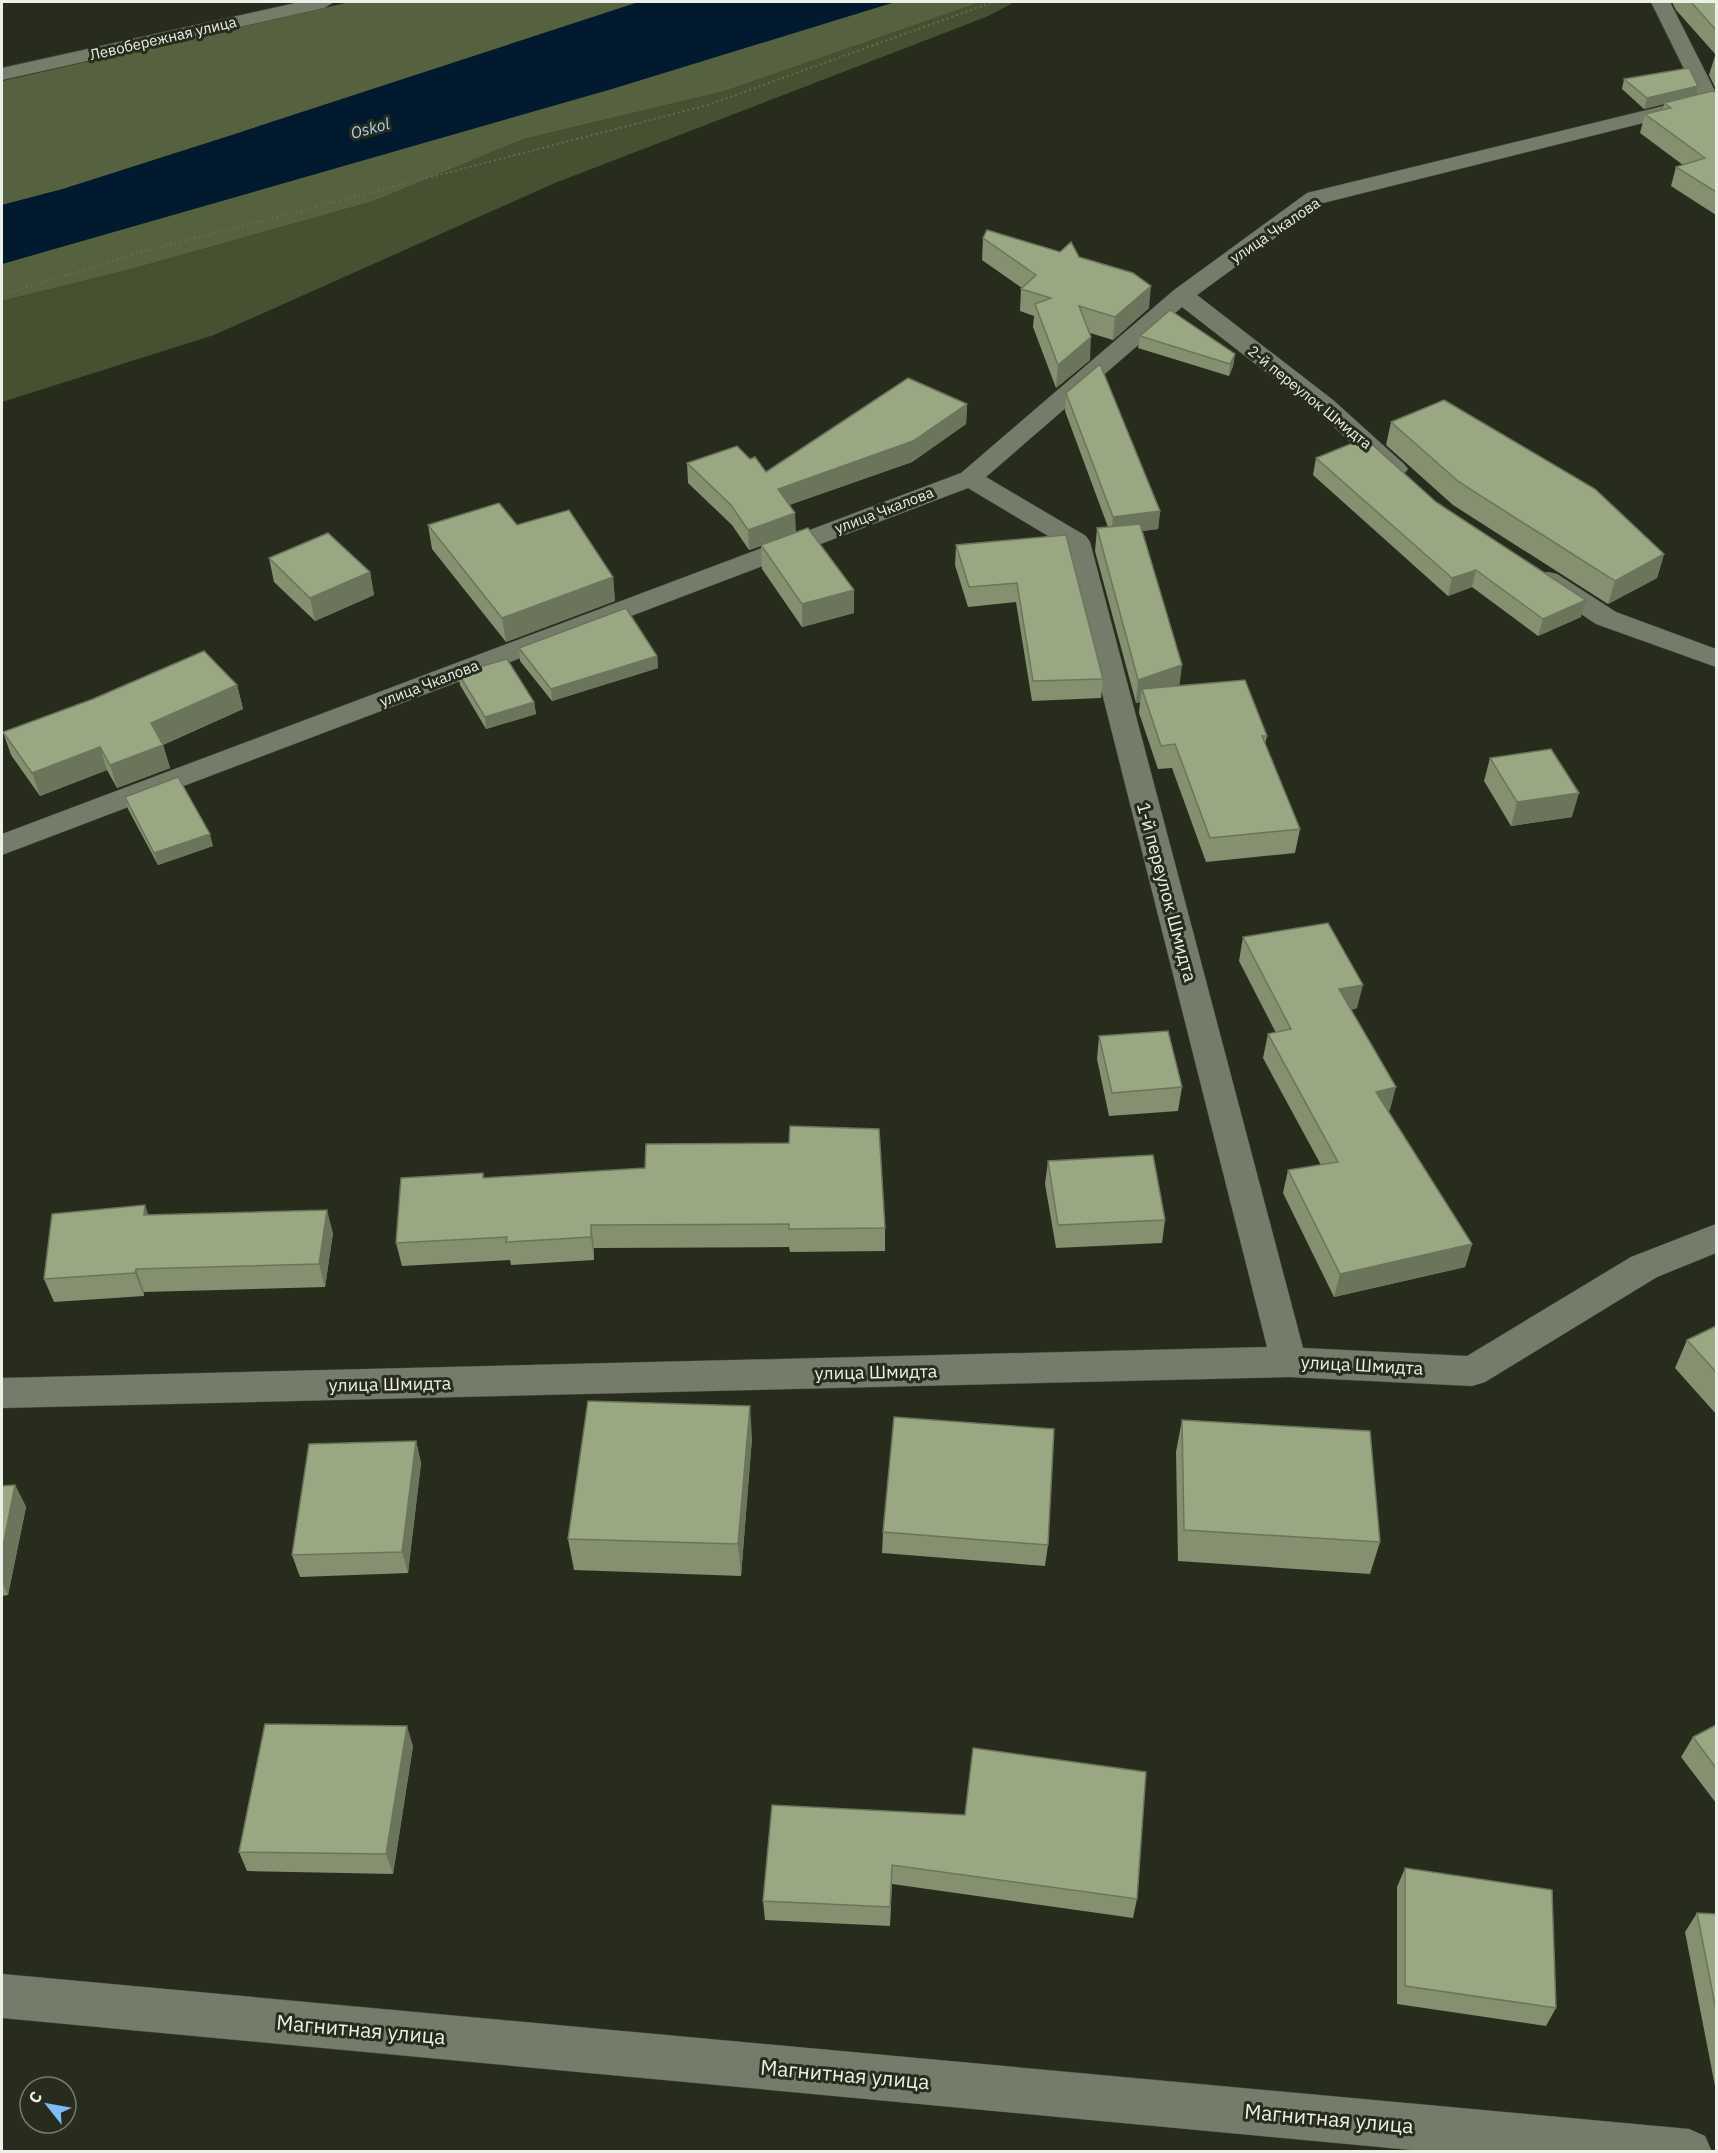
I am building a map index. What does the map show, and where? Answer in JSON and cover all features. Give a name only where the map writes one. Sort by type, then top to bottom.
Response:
[{"type":"street","name":"Левобережная улица","points":[[2,74],[324,2]]},
{"type":"street","points":[[1660,2],[1713,103]]},
{"type":"street","name":"улица Чкалова","points":[[2,845],[970,478],[1182,295],[1316,198],[1713,103]]},
{"type":"street","name":"2-й переулок Шмидта","points":[[1182,295],[1324,405],[1417,489]]},
{"type":"street","name":"1-й переулок Шмидта","points":[[970,478],[1077,542],[1289,1362]]},
{"type":"street","points":[[1529,568],[1606,618],[1716,658]]},
{"type":"street","name":"улица Шмидта","points":[[2,1393],[1289,1362],[1472,1371],[1644,1267],[1716,1238]]},
{"type":"street","name":"Магнитная улица","points":[[2,1996],[1689,2151]]},
{"type":"path","points":[[2,295],[142,252],[573,142],[708,105],[993,2]]},
{"type":"green space","points":[[350,2],[639,2],[63,189],[2,205],[2,81]]},
{"type":"green space","points":[[895,2],[981,2],[725,91],[524,139],[374,201],[128,270],[2,301],[2,264]]},
{"type":"green space","points":[[981,2],[1015,2],[986,17],[555,183],[214,335],[2,402],[2,301],[128,270],[374,201],[524,139],[725,91]]},
{"type":"water","name":"Oskol","points":[[639,2],[895,2],[612,89],[2,264],[2,205],[63,189]]},
{"type":"building","points":[[1691,2],[1716,2],[1716,30]]},
{"type":"building","points":[[1689,68],[1698,86],[1647,98],[1624,79]]},
{"type":"building","points":[[1712,91],[1716,92],[1716,192],[1676,167],[1705,158],[1645,114],[1671,108],[1664,103]]},
{"type":"building","points":[[987,230],[1060,252],[1071,242],[1079,257],[1133,273],[1151,286],[1115,317],[1079,306],[1091,337],[1058,365],[1035,304],[1051,298],[1021,289],[1036,275],[983,238]]},
{"type":"building","points":[[1170,310],[1235,354],[1230,364],[1140,336]]},
{"type":"building","points":[[1100,364],[1160,511],[1113,517],[1066,393]]},
{"type":"building","points":[[908,378],[967,404],[913,441],[778,489],[795,513],[748,530],[731,505],[687,463],[737,446],[750,459],[755,457],[766,472]]},
{"type":"building","points":[[1444,400],[1595,489],[1664,554],[1615,581],[1459,482],[1391,422]]},
{"type":"building","points":[[1365,438],[1436,502],[1586,600],[1543,619],[1476,570],[1452,578],[1316,458]]},
{"type":"building","points":[[499,503],[517,525],[569,510],[613,577],[502,618],[428,525]]},
{"type":"building","points":[[1140,524],[1182,665],[1138,680],[1097,528]]},
{"type":"building","points":[[808,528],[854,590],[802,604],[761,545]]},
{"type":"building","points":[[328,533],[370,572],[310,598],[269,558]]},
{"type":"building","points":[[1066,535],[1103,679],[1033,681],[1017,583],[969,587],[956,545]]},
{"type":"building","points":[[626,608],[657,656],[551,689],[519,648]]},
{"type":"building","points":[[204,651],[237,685],[151,723],[163,745],[110,765],[100,747],[32,773],[3,732],[93,699]]},
{"type":"building","points":[[507,659],[534,702],[485,717],[458,673]]},
{"type":"building","points":[[1245,680],[1267,736],[1262,736],[1300,829],[1210,838],[1175,744],[1161,746],[1142,689]]},
{"type":"building","points":[[1551,749],[1579,793],[1517,802],[1490,758]]},
{"type":"building","points":[[178,777],[210,834],[154,853],[125,797]]},
{"type":"building","points":[[1328,923],[1363,985],[1339,989],[1396,1087],[1376,1092],[1472,1244],[1340,1274],[1288,1170],[1338,1162],[1268,1034],[1291,1029],[1243,937]]},
{"type":"building","points":[[1168,1031],[1182,1087],[1112,1093],[1099,1036]]},
{"type":"building","points":[[790,1126],[879,1129],[885,1228],[789,1229],[789,1224],[591,1225],[591,1237],[506,1242],[507,1237],[396,1243],[401,1178],[483,1173],[483,1178],[645,1168],[646,1144],[789,1143]]},
{"type":"building","points":[[1153,1155],[1165,1220],[1058,1225],[1048,1161]]},
{"type":"building","points":[[145,1205],[144,1215],[327,1210],[319,1264],[136,1269],[135,1273],[44,1279],[52,1214]]},
{"type":"building","points":[[1716,1326],[1716,1372],[1687,1340]]},
{"type":"building","points":[[588,1401],[750,1406],[738,1544],[568,1539]]},
{"type":"building","points":[[894,1417],[1054,1429],[1048,1545],[883,1532]]},
{"type":"building","points":[[1182,1420],[1370,1431],[1380,1542],[1184,1530]]},
{"type":"building","points":[[416,1441],[402,1552],[292,1555],[309,1444]]},
{"type":"building","points":[[15,1485],[2,1551],[2,1486]]},
{"type":"building","points":[[265,1724],[407,1726],[386,1854],[239,1852]]},
{"type":"building","points":[[1716,1725],[1716,1768],[1693,1737]]},
{"type":"building","points":[[973,1748],[1146,1772],[1137,1899],[892,1865],[890,1907],[763,1901],[772,1805],[965,1815]]},
{"type":"building","points":[[1405,1868],[1552,1890],[1556,2008],[1405,1986]]},
{"type":"building","points":[[1697,1913],[1716,1914],[1716,2010]]}]
